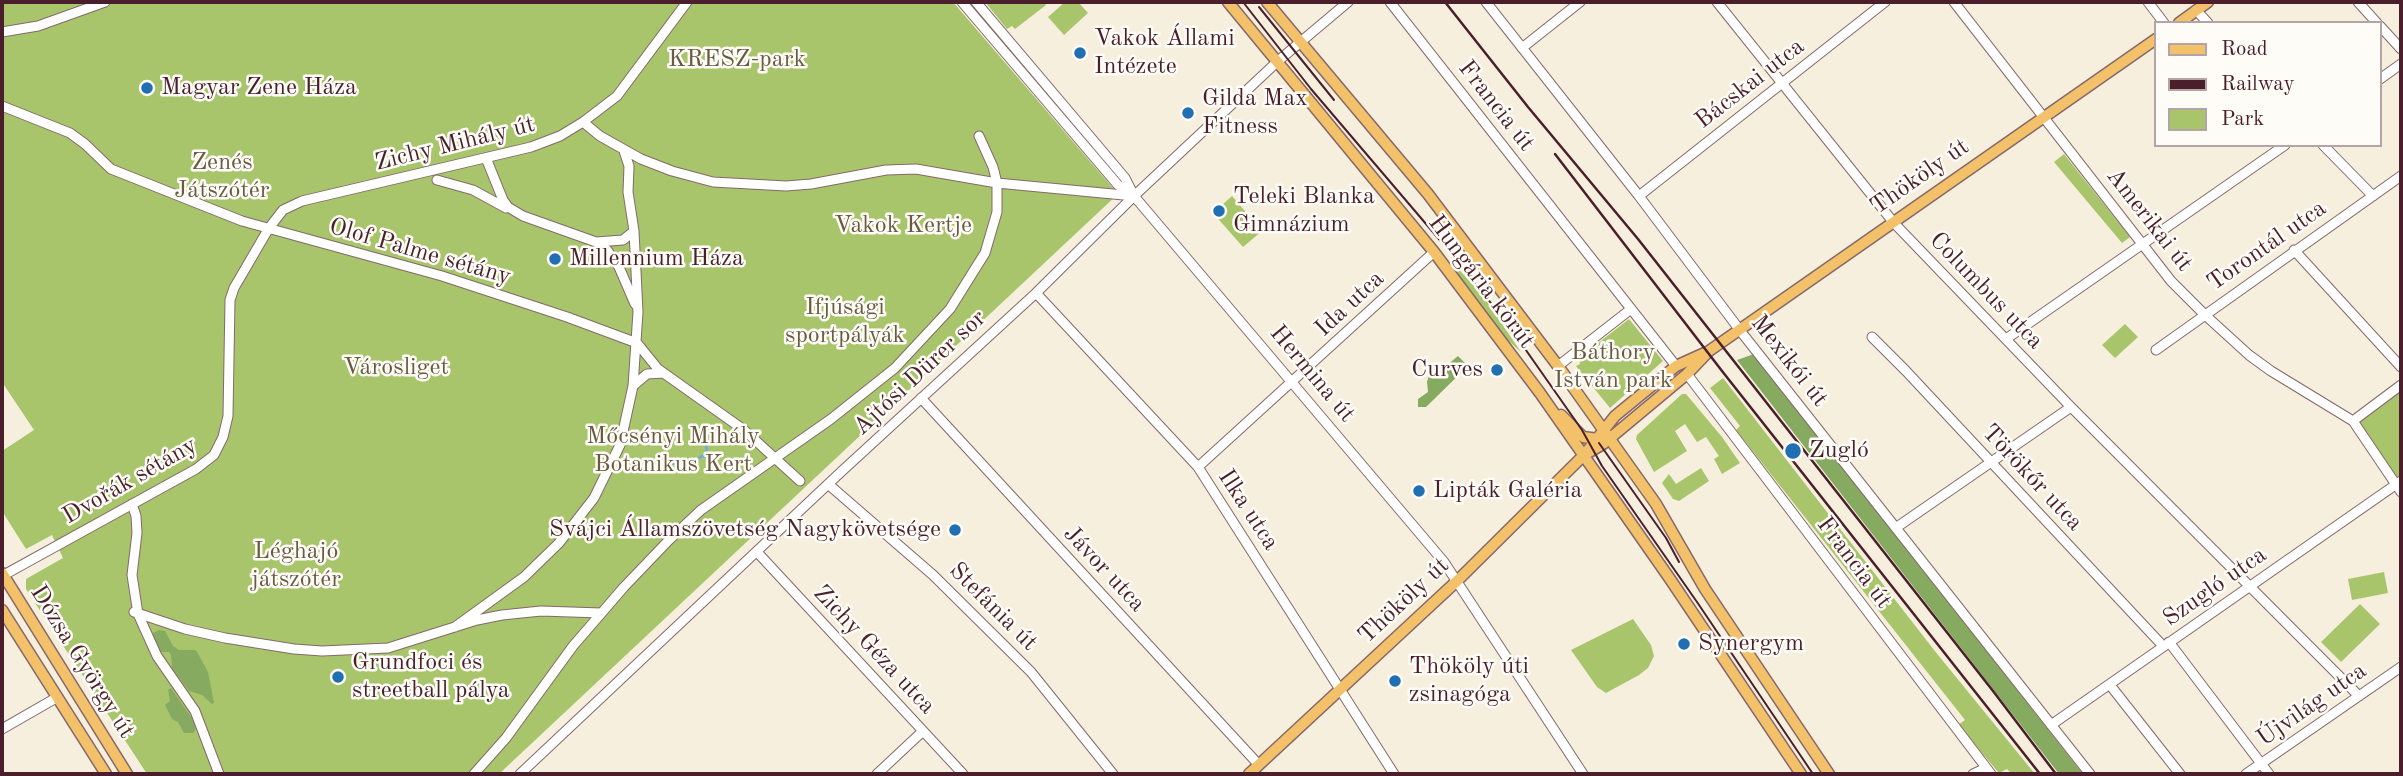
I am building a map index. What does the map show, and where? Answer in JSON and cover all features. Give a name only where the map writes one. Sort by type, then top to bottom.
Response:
[{"type":"main road","name":"Hungária körút","points":[[1228,2],[1434,252],[1540,393],[1801,774]]},
{"type":"main road","name":"Hungária körút","points":[[1268,2],[1428,194],[1607,433],[1656,504],[1705,589],[1829,774]]},
{"type":"main road","points":[[2182,21],[2208,2]]},
{"type":"main road","name":"Thököly út","points":[[1584,455],[1595,439],[1607,433],[1615,416],[1676,366],[1709,351],[1740,330],[1892,221],[2154,40]]},
{"type":"main road","name":"Thököly út","points":[[1249,774],[1458,580],[1607,433],[1687,374],[1709,351]]},
{"type":"main road","points":[[1540,393],[1578,433],[1583,437],[1595,439]]},
{"type":"main road","name":"Dózsa György út","points":[[2,575],[127,774]]},
{"type":"main road","name":"Dózsa György út","points":[[2,610],[106,774]]},
{"type":"street","points":[[2,32],[38,26],[105,2]]},
{"type":"street","name":"Zichy Mihály út","points":[[268,228],[283,211],[302,201],[546,142],[602,109],[625,86],[687,2]]},
{"type":"street","name":"Hermina út","points":[[962,2],[1118,185],[1134,196]]},
{"type":"street","name":"Hermina út","points":[[976,2],[1125,178],[1134,196],[1294,382],[1458,580],[1583,774]]},
{"type":"street","name":"Ajtósi Dürer sor","points":[[520,774],[828,484],[1036,293],[1134,196],[1278,61],[1348,2]]},
{"type":"street","name":"Francia út","points":[[1390,2],[1676,366]]},
{"type":"street","name":"Mexikói út","points":[[1486,2],[2090,774]]},
{"type":"street","points":[[1522,48],[1580,2]]},
{"type":"street","name":"Columbus utca","points":[[1717,2],[1892,221],[2071,407],[2359,696]]},
{"type":"street","name":"Bácskai utca","points":[[1639,195],[1885,2]]},
{"type":"street","name":"Amerikai út","points":[[1954,2],[2171,281],[2204,314],[2271,371],[2353,421]]},
{"type":"street","points":[[2148,2],[2162,21]]},
{"type":"street","points":[[2358,2],[2376,21]]},
{"type":"street","points":[[2196,10],[2206,21]]},
{"type":"street","points":[[2382,27],[2401,49]]},
{"type":"street","points":[[2382,78],[2401,64]]},
{"type":"street","name":"Olof Palme sétány","points":[[2,106],[70,134],[85,144],[111,169],[131,179],[242,221],[442,276],[637,343],[652,363],[744,430],[800,481]]},
{"type":"street","points":[[583,122],[600,136],[648,162],[713,182],[769,186],[811,184],[897,169],[916,169],[997,183],[1134,196]]},
{"type":"street","points":[[474,774],[506,738],[573,646],[629,580],[701,510],[831,419],[895,368],[957,300],[989,242],[997,212],[997,183],[979,136]]},
{"type":"street","points":[[2006,339],[2282,147]]},
{"type":"street","points":[[2325,147],[2373,196]]},
{"type":"street","points":[[455,627],[524,577],[559,543],[586,509],[604,480],[620,445],[633,386],[638,312],[634,231],[628,192],[628,159],[622,149]]},
{"type":"street","points":[[486,158],[503,200],[508,207],[523,216]]},
{"type":"street","points":[[628,174],[638,164],[648,162]]},
{"type":"street","name":"Torontál utca","points":[[2156,350],[2401,176]]},
{"type":"street","points":[[437,180],[474,190],[523,216],[596,242],[607,250],[619,267],[638,312]]},
{"type":"street","name":"Dvořák sétány","points":[[2,575],[203,465],[218,448],[226,427],[229,406],[230,300],[268,228]]},
{"type":"street","points":[[596,242],[623,240],[634,231]]},
{"type":"street","points":[[2294,250],[2401,367]]},
{"type":"street","name":"Ida utca","points":[[1198,467],[1434,252]]},
{"type":"street","name":"Ilka utca","points":[[1036,293],[1198,467],[1394,774]]},
{"type":"street","points":[[1558,366],[1631,309]]},
{"type":"street","name":"Törökőr utca","points":[[1872,337],[2166,644],[2269,774]]},
{"type":"street","points":[[633,386],[648,374],[664,373]]},
{"type":"street","name":"Francia út","points":[[1687,374],[1988,771]]},
{"type":"street","points":[[2399,486],[2353,421],[2401,385]]},
{"type":"street","name":"Jávor utca","points":[[921,398],[1259,765]]},
{"type":"street","points":[[1897,527],[2071,407]]},
{"type":"street","name":"Stefánia út","points":[[828,484],[933,575],[1031,672],[1112,774]]},
{"type":"street","name":"Szugló utca","points":[[2051,725],[2399,486]]},
{"type":"street","points":[[132,504],[137,524],[132,575],[136,613],[157,656],[195,711],[219,774]]},
{"type":"street","name":"Zichy Géza utca","points":[[757,552],[963,774]]},
{"type":"street","points":[[136,613],[185,629],[225,638],[322,651],[388,648],[490,617],[522,612],[601,613]]},
{"type":"street","name":"Újvilág utca","points":[[2246,774],[2401,667]]},
{"type":"street","points":[[2110,685],[2180,774]]},
{"type":"street","points":[[2,729],[56,698]]},
{"type":"street","points":[[877,774],[923,731]]},
{"type":"street","points":[[1973,774],[1988,771]]},
{"type":"green space","name":"Városliget","points":[[2,2],[953,2],[1118,194],[499,774],[147,774],[26,589],[26,579],[63,558],[52,535],[26,549],[2,511],[2,451],[34,430],[2,382]]},
{"type":"green space","points":[[985,2],[1044,2],[1046,5],[1015,29],[1012,26],[1007,29]]},
{"type":"green space","points":[[1065,2],[1078,2],[1088,13],[1064,35],[1048,17]]},
{"type":"green space","points":[[2064,154],[2130,237],[2122,243],[2054,162]]},
{"type":"green space","points":[[1232,196],[1262,231],[1243,247],[1213,213]]},
{"type":"green space","points":[[1454,264],[1483,296],[1521,352],[1499,332],[1463,283],[1452,265]]},
{"type":"green space","name":"Báthory István park","points":[[1629,319],[1663,361],[1610,408],[1576,366],[1580,364],[1579,358]]},
{"type":"green space","points":[[2125,324],[2138,337],[2115,358],[2102,345]]},
{"type":"green space","points":[[1754,354],[2083,774],[2059,774],[1737,360]]},
{"type":"green space","points":[[1458,356],[1468,366],[1426,407],[1418,407],[1418,399],[1428,392],[1430,372],[1440,371]]},
{"type":"green space","points":[[1723,378],[1934,650],[2035,774],[2012,774],[2007,769],[1999,773],[1958,725],[1965,720],[1736,430],[1740,426],[1710,388]]},
{"type":"green space","points":[[2401,385],[2401,492],[2353,421]]},
{"type":"green space","points":[[1682,394],[1686,394],[1740,463],[1722,474],[1714,459],[1719,456],[1706,437],[1697,442],[1685,424],[1675,431],[1687,451],[1654,472],[1636,439],[1637,435]]},
{"type":"green space","points":[[1701,468],[1709,481],[1679,501],[1673,499],[1662,483],[1669,474],[1676,484]]},
{"type":"green space","points":[[2384,572],[2388,593],[2352,600],[2348,579]]},
{"type":"green space","points":[[2360,604],[2380,624],[2341,662],[2321,642]]},
{"type":"green space","points":[[1633,619],[1651,645],[1654,656],[1648,668],[1639,675],[1606,693],[1597,687],[1571,650]]},
{"type":"green space","points":[[165,631],[173,646],[179,650],[197,652],[208,672],[214,703],[189,691],[172,668],[169,652],[161,652],[154,639],[153,633]]},
{"type":"green space","points":[[171,688],[194,721],[196,729],[193,733],[184,733],[165,705],[170,701],[168,690]]},
{"type":"waterway","points":[[641,467],[661,467],[707,457],[706,441]]},
{"type":"tram line","points":[[1243,2],[1311,89],[1461,265],[1509,326],[1813,774]]},
{"type":"tram line","points":[[1259,7],[1334,100]]},
{"type":"tram line","points":[[1599,443],[1666,538],[1679,562]]},
{"type":"railway","points":[[1445,2],[1638,239],[2056,774]]},
{"type":"railway","points":[[1555,154],[1722,371],[2040,774]]},
{"type":"place","name":"Vakok Állami Intézete","points":[[1080,53]]},
{"type":"place","name":"Magyar Zene Háza","points":[[147,88]]},
{"type":"place","name":"Gilda Max Fitness","points":[[1188,113]]},
{"type":"place","name":"Teleki Blanka Gimnázium","points":[[1219,211]]},
{"type":"place","name":"Millennium Háza","points":[[555,259]]},
{"type":"place","name":"Curves","points":[[1497,370]]},
{"type":"place","name":"Zugló","points":[[1793,451]]},
{"type":"place","name":"Lipták Galéria","points":[[1419,491]]},
{"type":"place","name":"Svájci Államszövetség Nagykövetsége","points":[[955,530]]},
{"type":"place","name":"Synergym","points":[[1684,644]]},
{"type":"place","name":"Grundfoci és streetball pálya","points":[[338,677]]},
{"type":"place","name":"Thököly úti zsinagóga","points":[[1395,681]]},
{"type":"park label","name":"KRESZ-park","points":[[737,60]]},
{"type":"park label","name":"Zenés Játszótér","points":[[222,177]]},
{"type":"park label","name":"Vakok Kertje","points":[[903,226]]},
{"type":"park label","name":"Ifjúsági sportpályák","points":[[845,322]]},
{"type":"park label","name":"Mőcsényi Mihály Botanikus Kert","points":[[673,451]]},
{"type":"park label","name":"Léghajó játszótér","points":[[296,566]]}]
